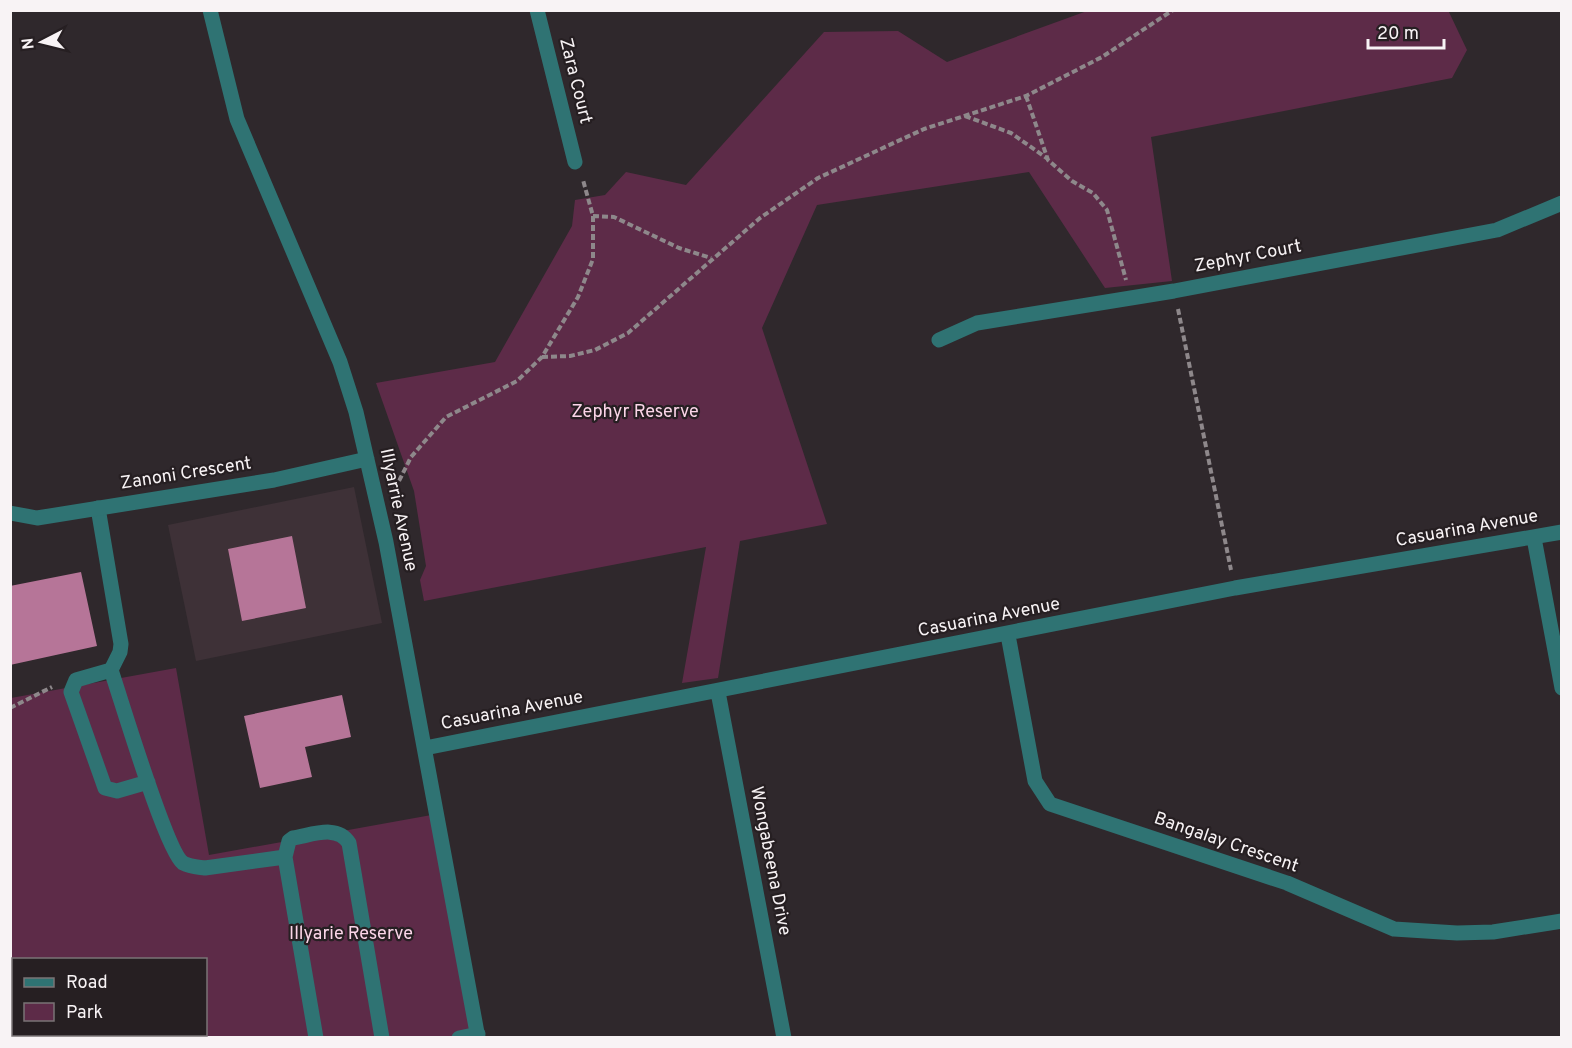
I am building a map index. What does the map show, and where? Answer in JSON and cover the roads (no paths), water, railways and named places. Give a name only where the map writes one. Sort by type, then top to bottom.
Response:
[{"type":"street","name":"Illyarrie Avenue","points":[[210,10],[237,118],[340,362],[356,412],[386,542],[478,1036]]},
{"type":"street","name":"Zara Court","points":[[537,10],[575,162]]},
{"type":"street","name":"Zephyr Court","points":[[939,340],[977,323],[1174,291],[1497,230],[1562,203]]},
{"type":"street","name":"Zanoni Crescent","points":[[10,513],[37,518],[274,480],[367,459]]},
{"type":"street","points":[[98,508],[121,644],[120,652],[111,670],[174,852],[182,862],[194,867],[285,857]]},
{"type":"street","name":"Casuarina Avenue","points":[[425,748],[1008,635],[1235,588],[1562,532]]},
{"type":"street","points":[[1534,538],[1562,688]]},
{"type":"street","name":"Bangalay Crescent","points":[[1008,635],[1035,781],[1050,804],[1287,883],[1394,929],[1466,933],[1562,921]]},
{"type":"street","points":[[111,670],[76,680],[72,684],[72,697],[105,788],[117,791],[148,782]]},
{"type":"street","name":"Wongabeena Drive","points":[[718,692],[784,1038]]},
{"type":"street","points":[[316,1038],[285,857],[286,848],[293,838],[333,831],[344,836],[349,843],[382,1038]]},
{"type":"street","points":[[459,1038],[478,1036]]},
{"type":"park label","name":"Zephyr Reserve","points":[[635,412]]},
{"type":"park label","name":"Illyarie Reserve","points":[[351,934]]}]
